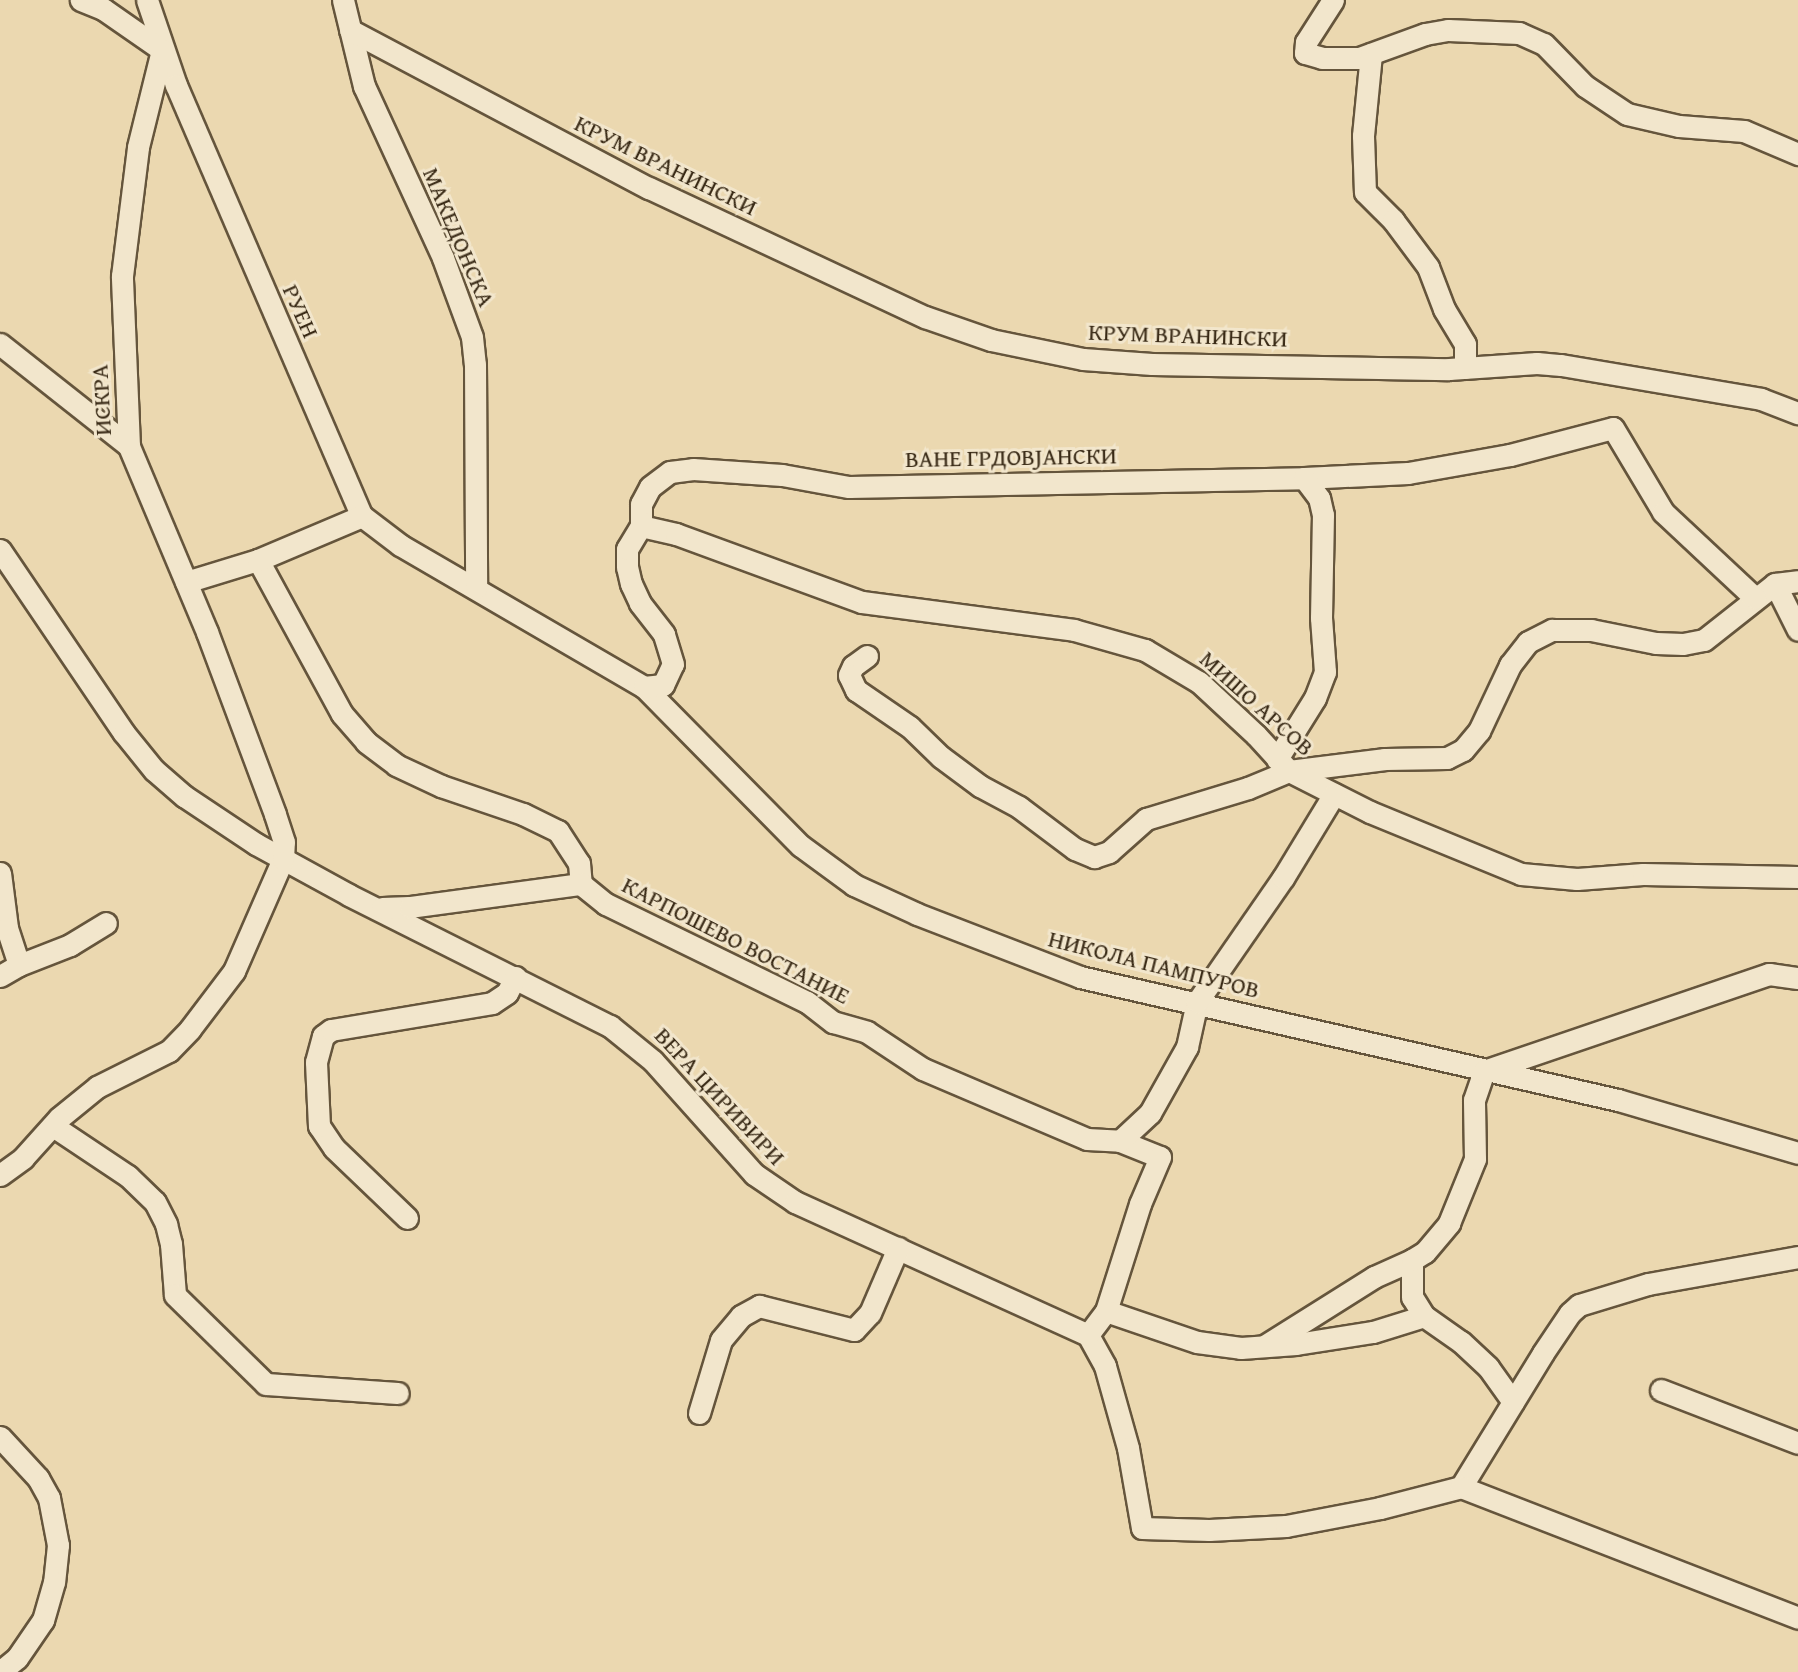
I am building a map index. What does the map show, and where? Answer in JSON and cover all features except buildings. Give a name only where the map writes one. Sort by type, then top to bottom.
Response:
[{"type":"street","points":[[81,0],[103,9],[162,50]]},
{"type":"street","name":"РУЕН","points":[[147,0],[162,50],[362,516],[382,534],[476,588]]},
{"type":"street","name":"МАКЕДОНСКА","points":[[343,0],[365,86],[443,258],[472,337],[475,364],[476,588]]},
{"type":"street","points":[[1333,0],[1306,42],[1305,52],[1322,58],[1359,58],[1425,34],[1448,30],[1519,33],[1544,44],[1585,86],[1627,114],[1679,126],[1744,131],[1798,154]]},
{"type":"street","name":"КРУМ ВРАНИНСКИ","points":[[350,30],[649,188],[960,331],[1083,359],[1152,364],[1465,368],[1561,365],[1760,399],[1798,413]]},
{"type":"street","name":"ИСКРА","points":[[162,50],[138,147],[124,262],[129,446],[186,582],[275,814],[284,842],[283,859]]},
{"type":"street","points":[[1371,54],[1363,136],[1365,192],[1393,220],[1428,267],[1444,309],[1465,344],[1465,368]]},
{"type":"street","points":[[0,344],[129,446]]},
{"type":"street","name":"ВАНЕ ГРДОВЈАНСКИ","points":[[644,687],[663,685],[673,664],[664,634],[640,603],[627,567],[627,549],[641,526],[641,504],[650,487],[670,472],[693,469],[782,475],[849,486],[1304,478],[1408,473],[1510,455],[1613,428],[1663,512],[1755,598]]},
{"type":"street","points":[[1283,765],[1325,673],[1321,618],[1323,515],[1319,498],[1304,478]]},
{"type":"street","points":[[186,582],[258,560],[362,516]]},
{"type":"street","name":"МИШО АРСОВ","points":[[641,526],[676,534],[862,602],[1074,630],[1145,650],[1199,682],[1283,765],[1334,794],[1450,848],[1521,874],[1577,879],[1643,874],[1798,877]]},
{"type":"street","name":"ВЕРА ЦИРИВИРИ","points":[[0,550],[65,651],[154,770],[184,796],[283,859],[590,1014],[634,1043],[754,1174],[771,1188],[806,1208],[1088,1335]]},
{"type":"street","points":[[258,560],[342,714],[366,742],[397,765],[442,786],[523,814],[558,831],[579,863],[581,884],[410,907],[376,908]]},
{"type":"street","points":[[867,656],[853,666],[849,675],[856,690],[910,726],[941,757],[979,786],[1019,807],[1085,855],[1094,857],[1109,852],[1146,819],[1248,788],[1283,765],[1447,758],[1463,750],[1479,731],[1510,665],[1528,642],[1539,635],[1563,628],[1683,644],[1704,640],[1775,584],[1798,581]]},
{"type":"street","points":[[1775,584],[1798,630]]},
{"type":"street","name":"НИКОЛА ПАМПУРОВ","points":[[476,588],[644,687],[801,846],[854,885],[951,928],[1080,976],[1618,1100],[1798,1153]]},
{"type":"street","points":[[1121,1141],[1150,1113],[1187,1047],[1198,1002],[1283,878],[1334,794]]},
{"type":"street","points":[[0,1175],[23,1158],[53,1126],[97,1087],[169,1051],[190,1029],[234,971],[283,859]]},
{"type":"street","points":[[0,873],[7,928],[19,965]]},
{"type":"street","name":"КАРПОШЕВО ВОСТАНИЕ","points":[[581,884],[606,904],[641,923],[807,1002],[833,1022],[867,1032],[923,1069],[1087,1139],[1121,1141],[1160,1157],[1140,1204],[1106,1311]]},
{"type":"street","points":[[0,976],[19,965],[69,945],[106,923]]},
{"type":"street","points":[[1263,1347],[1374,1277],[1425,1252],[1449,1223],[1475,1159],[1474,1100],[1484,1071],[1769,974],[1798,978]]},
{"type":"street","points":[[407,1218],[334,1148],[319,1126],[316,1062],[323,1036],[331,1030],[492,1003],[507,993],[515,977]]},
{"type":"street","points":[[53,1126],[128,1176],[155,1202],[166,1224],[171,1244],[175,1295],[266,1384],[398,1393]]},
{"type":"street","points":[[699,1413],[722,1340],[741,1316],[759,1306],[854,1330],[870,1312],[898,1248]]},
{"type":"street","points":[[1461,1487],[1570,1313],[1579,1305],[1648,1284],[1798,1257]]},
{"type":"street","points":[[1412,1260],[1412,1297],[1424,1316],[1461,1342],[1488,1367],[1513,1402]]},
{"type":"street","points":[[1424,1316],[1373,1332],[1241,1348],[1197,1342],[1106,1311],[1088,1335],[1105,1366],[1128,1448],[1142,1528],[1209,1530],[1286,1526],[1380,1508],[1461,1487],[1798,1618]]},
{"type":"street","points":[[1661,1390],[1798,1443]]},
{"type":"street","points":[[0,1437],[38,1478],[49,1498],[58,1545],[54,1582],[43,1620],[17,1658],[0,1672]]}]
